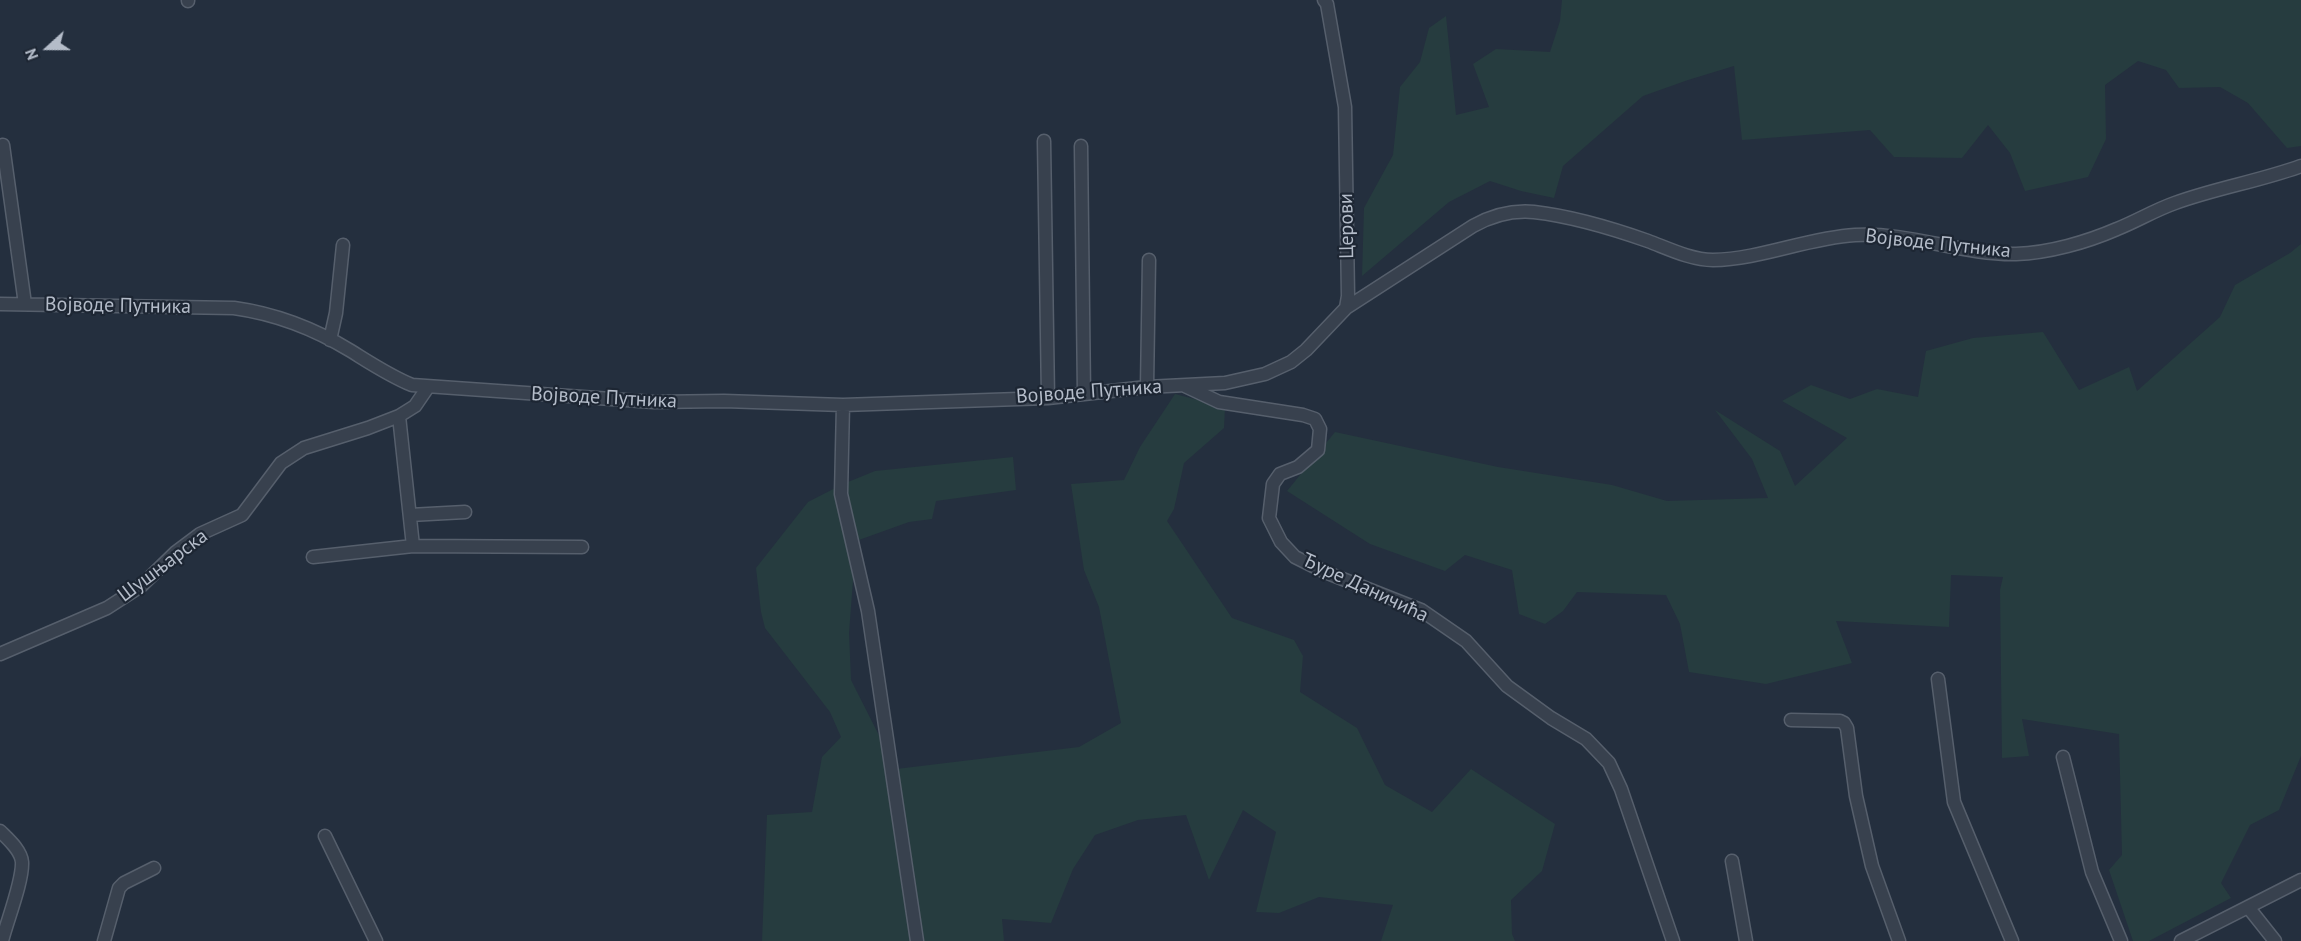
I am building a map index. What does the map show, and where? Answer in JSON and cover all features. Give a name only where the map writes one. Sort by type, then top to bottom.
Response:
[{"type":"street","name":"Церови","points":[[1327,1],[1345,107],[1348,296],[1346,308]]},
{"type":"street","points":[[1044,141],[1048,398]]},
{"type":"street","points":[[3,145],[25,304]]},
{"type":"street","points":[[1081,146],[1084,393]]},
{"type":"street","name":"Војводе Путника","points":[[0,304],[234,308],[263,312],[299,324],[330,339],[385,373],[412,385],[428,387],[654,402],[724,401],[843,405],[1048,398],[1147,387],[1225,383],[1265,374],[1291,362],[1306,350],[1346,308],[1473,226],[1488,218],[1503,214],[1533,212],[1616,230],[1676,252],[1710,260],[1738,258],[1829,238],[1869,235],[1899,236],[1991,254],[2019,254],[2048,250],[2082,241],[2115,230],[2173,204],[2301,166]]},
{"type":"street","points":[[330,339],[336,313],[343,245]]},
{"type":"street","points":[[1147,387],[1149,260]]},
{"type":"street","name":"Ђуре Даничића","points":[[1184,385],[1219,402],[1259,407],[1315,419],[1320,429],[1318,450],[1298,467],[1280,474],[1273,484],[1269,518],[1281,542],[1295,556],[1325,572],[1421,610],[1466,641],[1507,686],[1551,718],[1586,739],[1610,763],[1673,941]]},
{"type":"street","name":"Шушњарска","points":[[0,654],[94,614],[141,586],[176,552],[200,534],[242,515],[281,463],[304,448],[399,416],[415,406],[428,387]]},
{"type":"street","points":[[843,405],[841,494],[868,611],[917,941]]},
{"type":"street","points":[[399,416],[413,546]]},
{"type":"street","points":[[410,515],[465,512]]},
{"type":"street","points":[[313,557],[413,546],[582,548]]},
{"type":"street","points":[[1938,679],[1954,802],[2012,941]]},
{"type":"street","points":[[1791,720],[1840,721],[1847,728],[1856,796],[1872,866],[1899,941]]},
{"type":"street","points":[[2063,757],[2092,872],[2121,941]]},
{"type":"street","points":[[0,831],[10,841],[22,861],[2,941]]},
{"type":"street","points":[[325,836],[376,941]]},
{"type":"street","points":[[1732,861],[1746,941]]},
{"type":"street","points":[[104,941],[120,888],[124,883],[154,868]]},
{"type":"street","points":[[2181,941],[2301,880]]},
{"type":"street","points":[[2248,907],[2275,941]]},
{"type":"green space","points":[[1562,0],[2301,0],[2301,146],[2287,148],[2248,103],[2220,87],[2179,88],[2166,70],[2138,61],[2105,85],[2106,139],[2088,177],[2025,191],[2010,153],[1988,125],[1962,158],[1894,157],[1870,130],[1742,140],[1734,66],[1643,96],[1563,166],[1554,198],[1490,181],[1449,202],[1362,276],[1364,208],[1393,155],[1400,87],[1420,62],[1429,28],[1446,16],[1456,115],[1489,107],[1473,64],[1496,49],[1550,52],[1560,21]]},
{"type":"green space","points":[[2301,244],[2301,756],[2279,810],[2250,825],[2221,883],[2231,898],[2149,941],[2133,941],[2109,870],[2122,855],[2119,734],[2022,719],[2029,756],[2002,758],[2000,590],[2003,577],[1951,575],[1949,627],[1836,621],[1852,663],[1766,684],[1689,672],[1680,624],[1666,595],[1577,592],[1563,611],[1545,624],[1519,614],[1512,570],[1465,555],[1445,571],[1370,544],[1287,491],[1335,432],[1498,467],[1612,485],[1667,501],[1768,498],[1752,459],[1715,410],[1780,451],[1795,486],[1847,438],[1782,401],[1811,385],[1850,399],[1877,389],[1918,397],[1926,351],[1973,338],[2043,332],[2079,390],[2129,367],[2137,391],[2220,317],[2235,285],[2290,253]]},
{"type":"green space","points":[[1175,394],[1225,407],[1224,428],[1184,463],[1174,509],[1167,521],[1232,618],[1294,640],[1303,656],[1300,692],[1357,728],[1385,785],[1432,812],[1471,769],[1555,824],[1542,871],[1511,900],[1512,934],[1515,941],[1381,941],[1393,905],[1319,897],[1279,913],[1256,912],[1276,832],[1243,810],[1209,880],[1186,815],[1138,820],[1095,835],[1073,869],[1051,923],[1002,919],[1004,941],[762,941],[767,815],[812,812],[822,757],[841,737],[830,712],[765,628],[756,568],[808,502],[843,484],[875,471],[1013,457],[1016,490],[936,501],[932,519],[909,522],[856,541],[849,633],[851,680],[896,769],[1079,747],[1121,723],[1099,607],[1084,570],[1071,484],[1124,480],[1140,447]]}]
